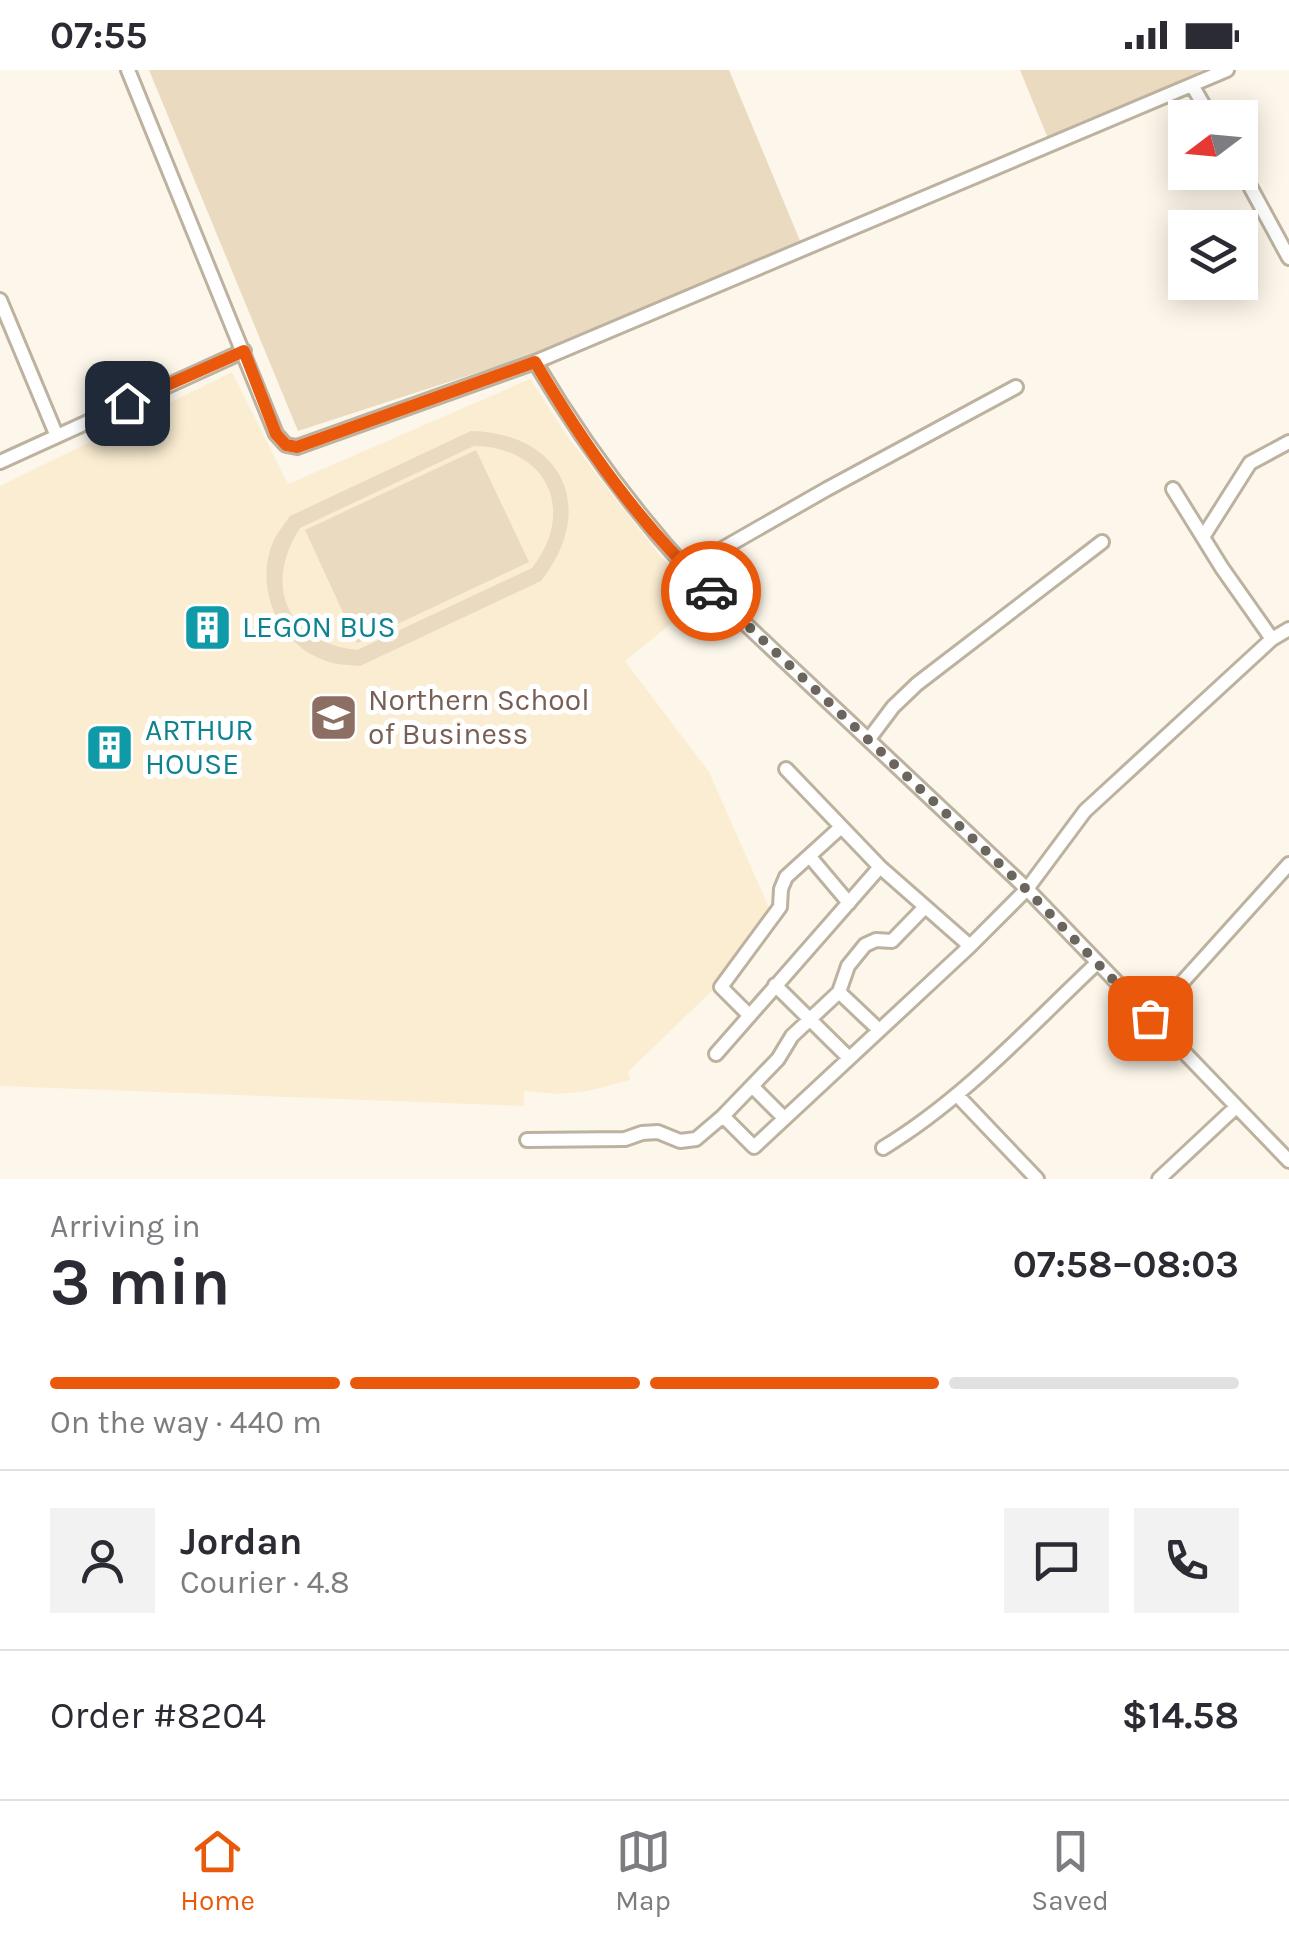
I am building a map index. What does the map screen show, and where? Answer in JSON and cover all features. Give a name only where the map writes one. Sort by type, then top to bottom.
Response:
[{"type":"street","points":[[128,70],[276,434],[286,445],[297,447],[535,362],[1227,70]]},
{"type":"street","points":[[1192,85],[1201,100]]},
{"type":"street","points":[[1252,190],[1289,258]]},
{"type":"street","points":[[0,300],[56,434]]},
{"type":"street","points":[[0,462],[244,351]]},
{"type":"street","points":[[535,362],[568,418],[642,519],[687,569],[1026,889],[1289,1162]]},
{"type":"street","points":[[687,569],[826,488],[1016,387]]},
{"type":"street","points":[[1203,537],[1250,463],[1289,442]]},
{"type":"street","points":[[1173,489],[1272,639]]},
{"type":"street","points":[[868,739],[893,706],[917,684],[1102,542]]},
{"type":"street","points":[[723,1116],[754,1147],[1026,889],[1084,811],[1272,639],[1289,629]]},
{"type":"street","points":[[786,769],[880,868],[970,946]]},
{"type":"street","points":[[749,1015],[721,988],[780,908],[780,889],[786,877],[840,828]]},
{"type":"street","points":[[811,858],[848,903]]},
{"type":"street","points":[[1150,1018],[1289,864]]},
{"type":"street","points":[[716,1054],[880,868]]},
{"type":"street","points":[[527,1140],[625,1139],[658,1132],[680,1141],[696,1139],[723,1116],[778,1059],[792,1036],[839,992],[848,966],[865,944],[892,940],[924,908]]},
{"type":"street","points":[[883,1148],[925,1123],[1097,963]]},
{"type":"street","points":[[775,985],[848,1057]]},
{"type":"street","points":[[839,992],[878,1029]]},
{"type":"street","points":[[752,1086],[784,1118]]},
{"type":"street","points":[[957,1095],[1037,1179]]},
{"type":"street","points":[[1159,1179],[1236,1107]]},
{"type":"shaded area","points":[[149,70],[729,70],[801,243],[690,298],[544,351],[298,431]]},
{"type":"shaded area","points":[[1020,70],[1203,70],[1049,141]]},
{"type":"shaded area","name":"Northern School of Business","points":[[232,372],[288,484],[530,379],[570,440],[660,556],[704,597],[625,661],[709,772],[771,912],[720,983],[628,1072],[630,1080],[588,1091],[524,1091],[524,1106],[0,1086],[0,486]]},
{"type":"shaded area","points":[[471,431],[503,435],[529,445],[549,460],[562,480],[568,502],[567,527],[558,554],[541,581],[360,666],[333,663],[312,655],[284,630],[275,614],[266,579],[268,560],[275,539],[290,516]],"holes":[[[474,446],[520,457],[536,470],[553,505],[552,525],[532,568],[357,650],[333,645],[299,623],[288,608],[283,571],[300,528]]]},
{"type":"shaded area","points":[[476,450],[529,562],[357,643],[305,530]]},
{"type":"way so far","points":[[711,591],[1026,889],[1150,1018]]},
{"type":"place","name":"LEGON BUS","points":[[207,627]]},
{"type":"place","name":"Northern School of Business","points":[[333,717]]},
{"type":"place","name":"ARTHUR HOUSE","points":[[110,747]]},
{"type":"route","points":[[127,403],[244,351],[276,434],[286,445],[297,447],[535,362],[568,418],[642,519],[711,591]]}]
